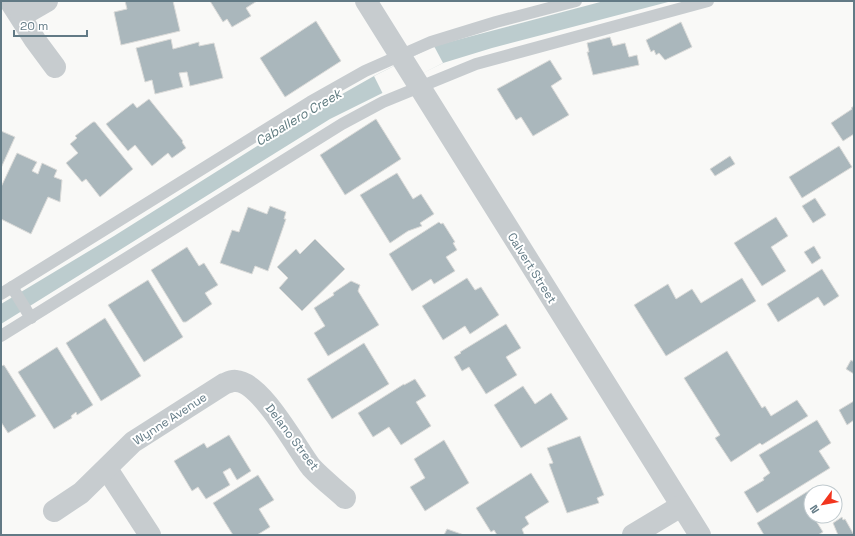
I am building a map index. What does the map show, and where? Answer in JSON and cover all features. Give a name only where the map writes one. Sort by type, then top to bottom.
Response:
[{"type":"street","points":[[47,1],[15,9],[55,67]]},
{"type":"street","name":"Calvert Street","points":[[366,1],[700,535]]},
{"type":"street","name":"Wynne Avenue","points":[[54,511],[81,493],[108,469],[133,442],[224,384],[236,380]]},
{"type":"street","name":"Delano Street","points":[[236,380],[258,392],[312,468],[345,498]]},
{"type":"street","points":[[108,469],[150,535]]},
{"type":"street","points":[[633,535],[681,506]]},
{"type":"lane","points":[[1,336],[342,124],[383,102],[430,42],[481,26],[576,1]]},
{"type":"lane","points":[[1,294],[310,102],[409,70],[476,64],[708,1]]},
{"type":"lane","points":[[12,287],[31,318]]},
{"type":"shaded area","points":[[604,1],[672,1],[492,48],[443,63],[330,119],[1,324],[1,304],[114,236],[321,106],[374,76],[434,46]]},
{"type":"pier","points":[[434,46],[443,63],[383,94],[374,76]]},
{"type":"building","points":[[125,1],[173,1],[180,31],[121,45],[114,12],[127,9]]},
{"type":"building","points":[[210,1],[257,1],[246,8],[251,16],[232,27],[227,19],[223,22]]},
{"type":"building","points":[[316,21],[341,61],[285,97],[260,58]]},
{"type":"building","points":[[681,22],[692,47],[665,60],[659,53],[656,55],[654,50],[651,52],[646,40]]},
{"type":"building","points":[[610,37],[613,46],[625,43],[629,57],[637,55],[639,65],[593,75],[587,52],[589,52],[587,43]]},
{"type":"building","points":[[171,39],[173,49],[199,42],[199,46],[214,43],[223,78],[190,86],[187,72],[179,73],[183,87],[155,94],[152,80],[145,82],[136,48]]},
{"type":"building","points":[[550,60],[562,79],[551,86],[569,115],[533,136],[521,117],[516,120],[497,89]]},
{"type":"building","points":[[149,99],[183,141],[182,142],[186,148],[172,158],[168,153],[152,166],[135,145],[128,151],[106,124],[133,103],[137,108]]},
{"type":"building","points":[[854,106],[854,134],[843,141],[831,123],[852,109],[851,108]]},
{"type":"building","points":[[376,119],[401,159],[345,195],[320,155]]},
{"type":"building","points":[[95,122],[133,169],[100,197],[86,179],[82,182],[66,163],[78,153],[70,144],[77,138],[75,136]]},
{"type":"building","points":[[1,131],[15,137],[1,168]]},
{"type":"building","points":[[839,146],[852,167],[802,198],[789,177]]},
{"type":"building","points":[[17,153],[37,162],[32,171],[38,174],[42,163],[57,170],[54,177],[62,180],[60,202],[48,197],[31,234],[1,219],[1,187]]},
{"type":"building","points":[[730,156],[735,164],[715,176],[710,169]]},
{"type":"building","points":[[397,173],[413,199],[421,194],[434,214],[420,223],[422,226],[408,231],[390,243],[360,195]]},
{"type":"building","points":[[815,198],[826,215],[813,223],[802,206]]},
{"type":"building","points":[[270,206],[286,212],[284,219],[286,219],[268,271],[255,266],[252,274],[220,263],[232,230],[239,232],[248,207],[267,214]]},
{"type":"building","points":[[776,217],[788,236],[771,247],[786,271],[762,286],[734,243]]},
{"type":"building","points":[[439,222],[441,224],[443,223],[455,242],[453,243],[457,250],[446,257],[455,271],[434,284],[431,279],[412,291],[389,254]]},
{"type":"building","points":[[315,239],[345,269],[302,311],[279,288],[288,278],[277,267],[296,249],[300,254]]},
{"type":"building","points":[[814,246],[821,258],[812,264],[804,252]]},
{"type":"building","points":[[187,247],[199,266],[204,263],[218,285],[205,293],[212,304],[186,322],[183,322],[151,270]]},
{"type":"building","points":[[822,269],[839,296],[824,306],[818,297],[778,322],[767,304]]},
{"type":"building","points":[[467,278],[475,290],[481,287],[499,315],[470,334],[465,326],[443,340],[422,306]]},
{"type":"building","points":[[742,278],[756,301],[666,356],[634,305],[668,284],[676,299],[692,289],[701,303]]},
{"type":"building","points":[[148,280],[183,337],[144,362],[108,305]]},
{"type":"building","points":[[351,281],[360,285],[358,291],[379,325],[328,356],[314,333],[325,326],[314,308],[334,295],[333,293]]},
{"type":"building","points":[[105,318],[141,376],[101,401],[66,343]]},
{"type":"building","points":[[506,324],[521,348],[506,357],[517,375],[486,394],[469,367],[462,371],[454,357]]},
{"type":"building","points":[[364,343],[389,384],[332,419],[307,379]]},
{"type":"building","points":[[57,347],[93,405],[77,415],[76,412],[71,416],[72,418],[54,429],[18,372]]},
{"type":"building","points":[[727,351],[762,408],[765,406],[771,416],[797,400],[808,416],[762,445],[760,443],[731,462],[715,438],[720,435],[684,378]]},
{"type":"building","points":[[851,360],[854,362],[854,374],[846,369]]},
{"type":"building","points":[[4,365],[36,416],[8,433],[1,422],[1,366]]},
{"type":"building","points":[[415,379],[426,396],[416,402],[431,426],[401,445],[389,427],[373,437],[358,413],[404,384]]},
{"type":"building","points":[[523,386],[535,404],[551,393],[568,419],[521,448],[494,405]]},
{"type":"building","points":[[854,401],[854,420],[847,425],[839,410]]},
{"type":"building","points":[[817,420],[831,443],[819,451],[830,468],[757,513],[744,492],[764,480],[763,478],[770,473],[759,455]]},
{"type":"building","points":[[229,435],[251,471],[237,480],[230,468],[223,472],[230,485],[206,499],[198,487],[192,491],[174,461],[204,443],[207,448]]},
{"type":"building","points":[[580,436],[604,495],[597,498],[599,503],[567,513],[549,464],[553,463],[547,448]]},
{"type":"building","points":[[444,440],[469,483],[425,511],[410,487],[425,478],[414,459]]},
{"type":"building","points":[[531,473],[549,502],[525,517],[529,524],[522,529],[523,535],[497,535],[494,530],[491,532],[476,508]]},
{"type":"building","points":[[258,475],[274,500],[259,509],[270,527],[257,535],[233,535],[213,503]]},
{"type":"building","points":[[803,494],[803,524],[818,524],[823,532],[818,535],[764,535],[757,523]]},
{"type":"building","points":[[845,519],[854,535],[838,535],[833,524],[843,524],[843,520]]},
{"type":"building","points":[[447,529],[464,535],[444,535]]},
{"type":"water label","name":"Caballero Creek","points":[[298,117]]}]
